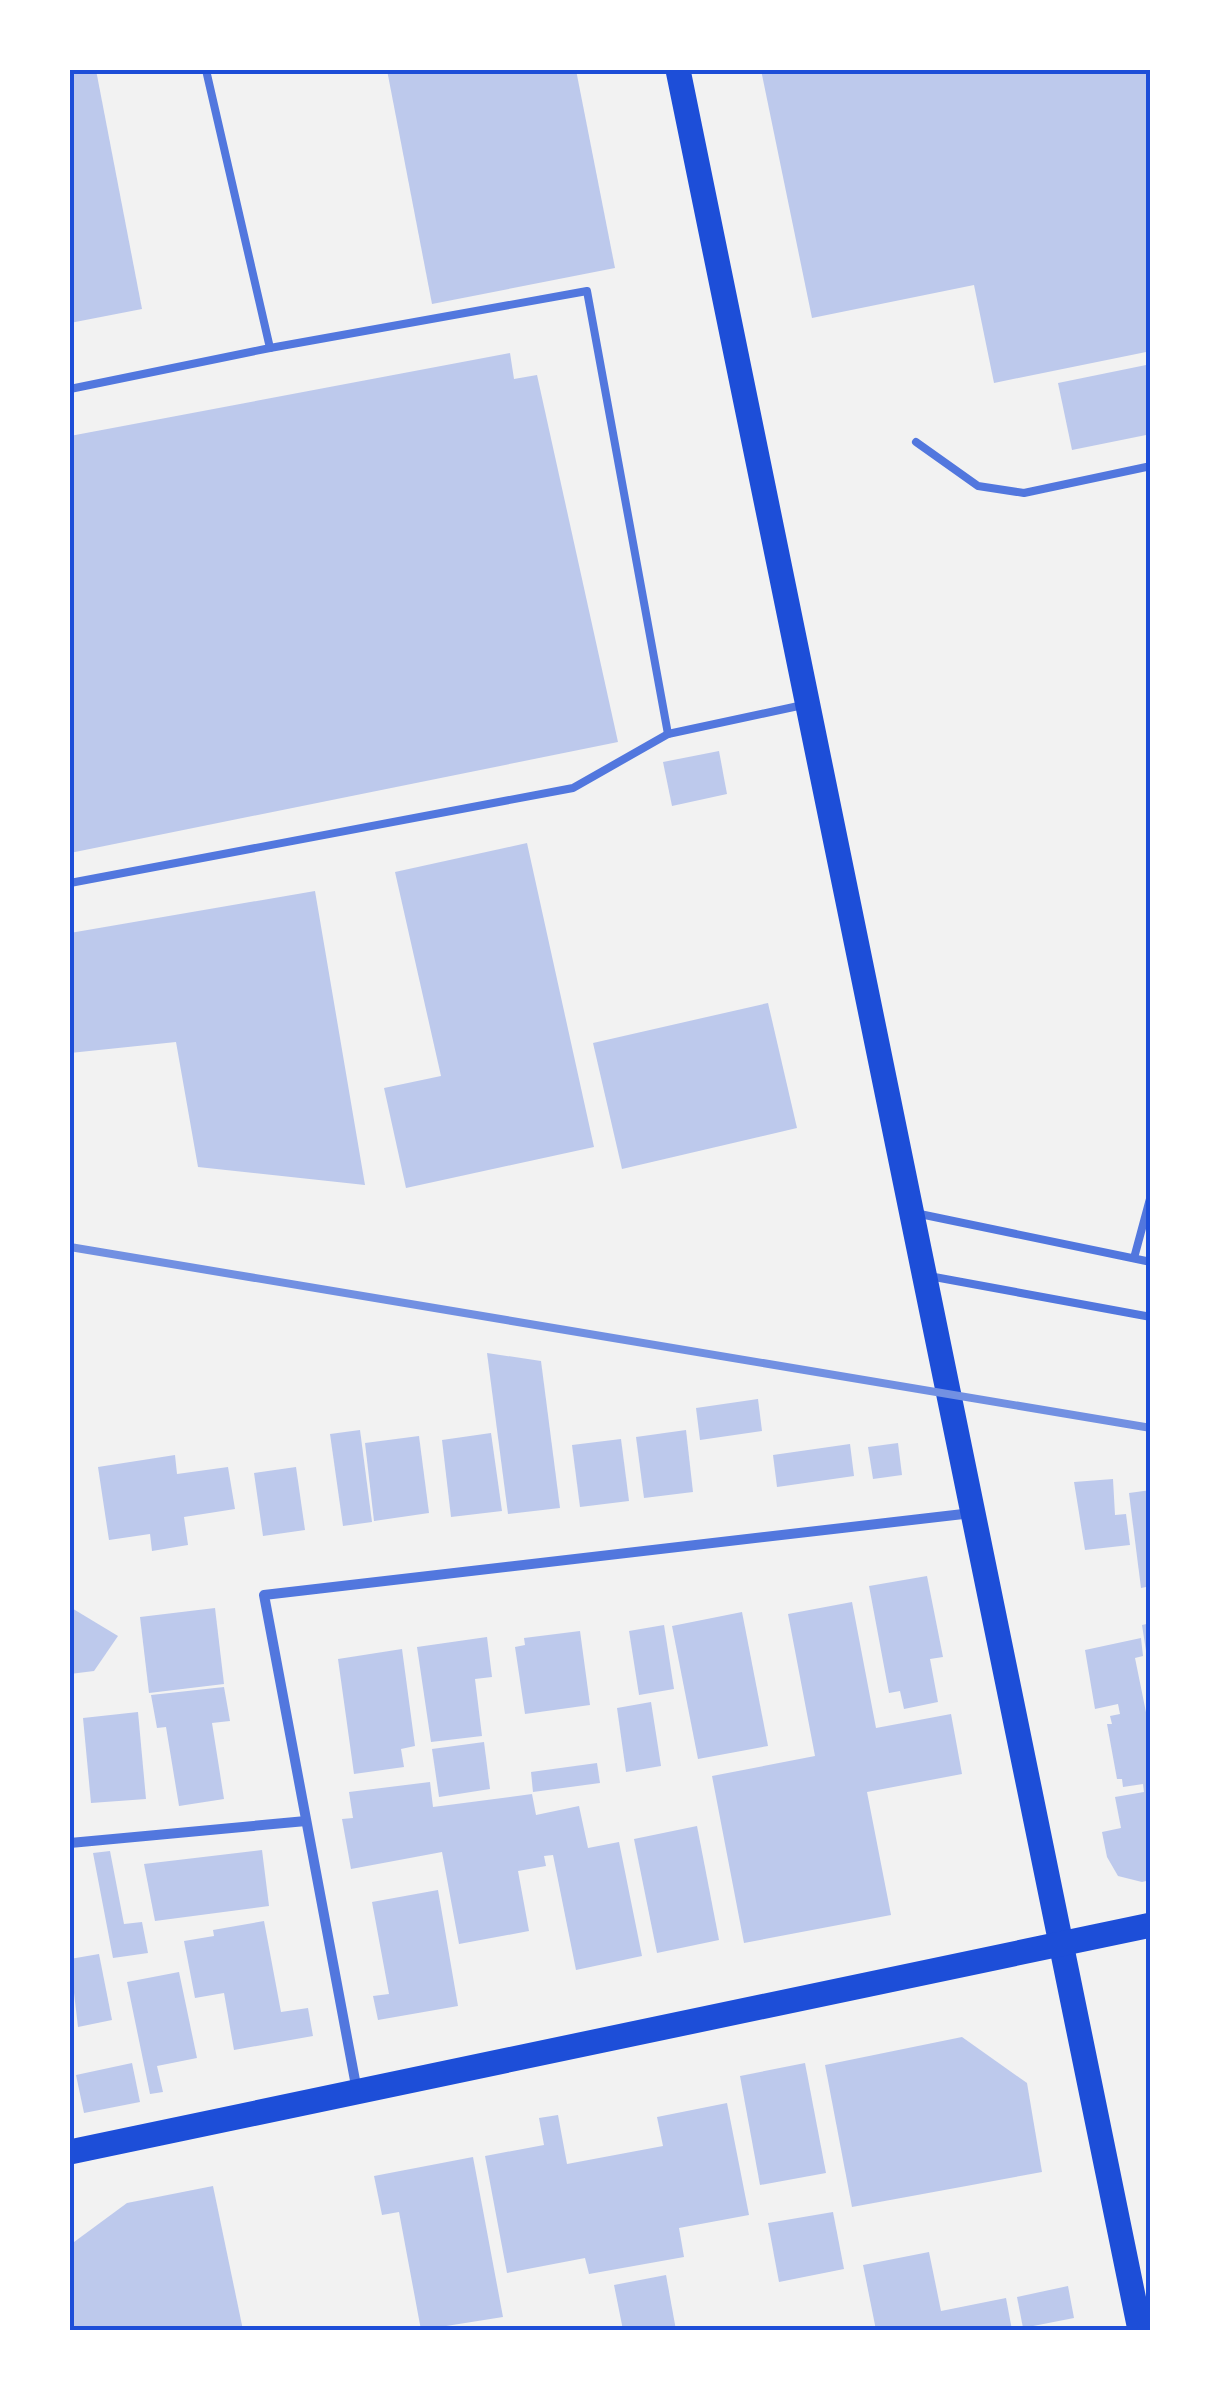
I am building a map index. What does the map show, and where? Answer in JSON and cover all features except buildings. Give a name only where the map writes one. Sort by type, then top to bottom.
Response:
[{"type":"main road","points":[[678,70],[1140,2330]]},
{"type":"main road","points":[[70,2152],[1151,1925]]},
{"type":"street","points":[[357,2092],[264,1596],[974,1512]]},
{"type":"street","points":[[70,1843],[306,1821]]},
{"type":"lane","points":[[206,70],[270,348]]},
{"type":"lane","points":[[70,389],[270,348],[587,291],[668,734]]},
{"type":"lane","points":[[916,442],[978,486],[1024,493],[1151,466]]},
{"type":"lane","points":[[70,882],[573,788],[668,734],[807,704]]},
{"type":"lane","points":[[1134,1258],[1151,1195]]},
{"type":"lane","points":[[912,1213],[1151,1262]]},
{"type":"lane","points":[[925,1276],[1151,1317]]},
{"type":"railway","points":[[70,1247],[1151,1428]]}]
